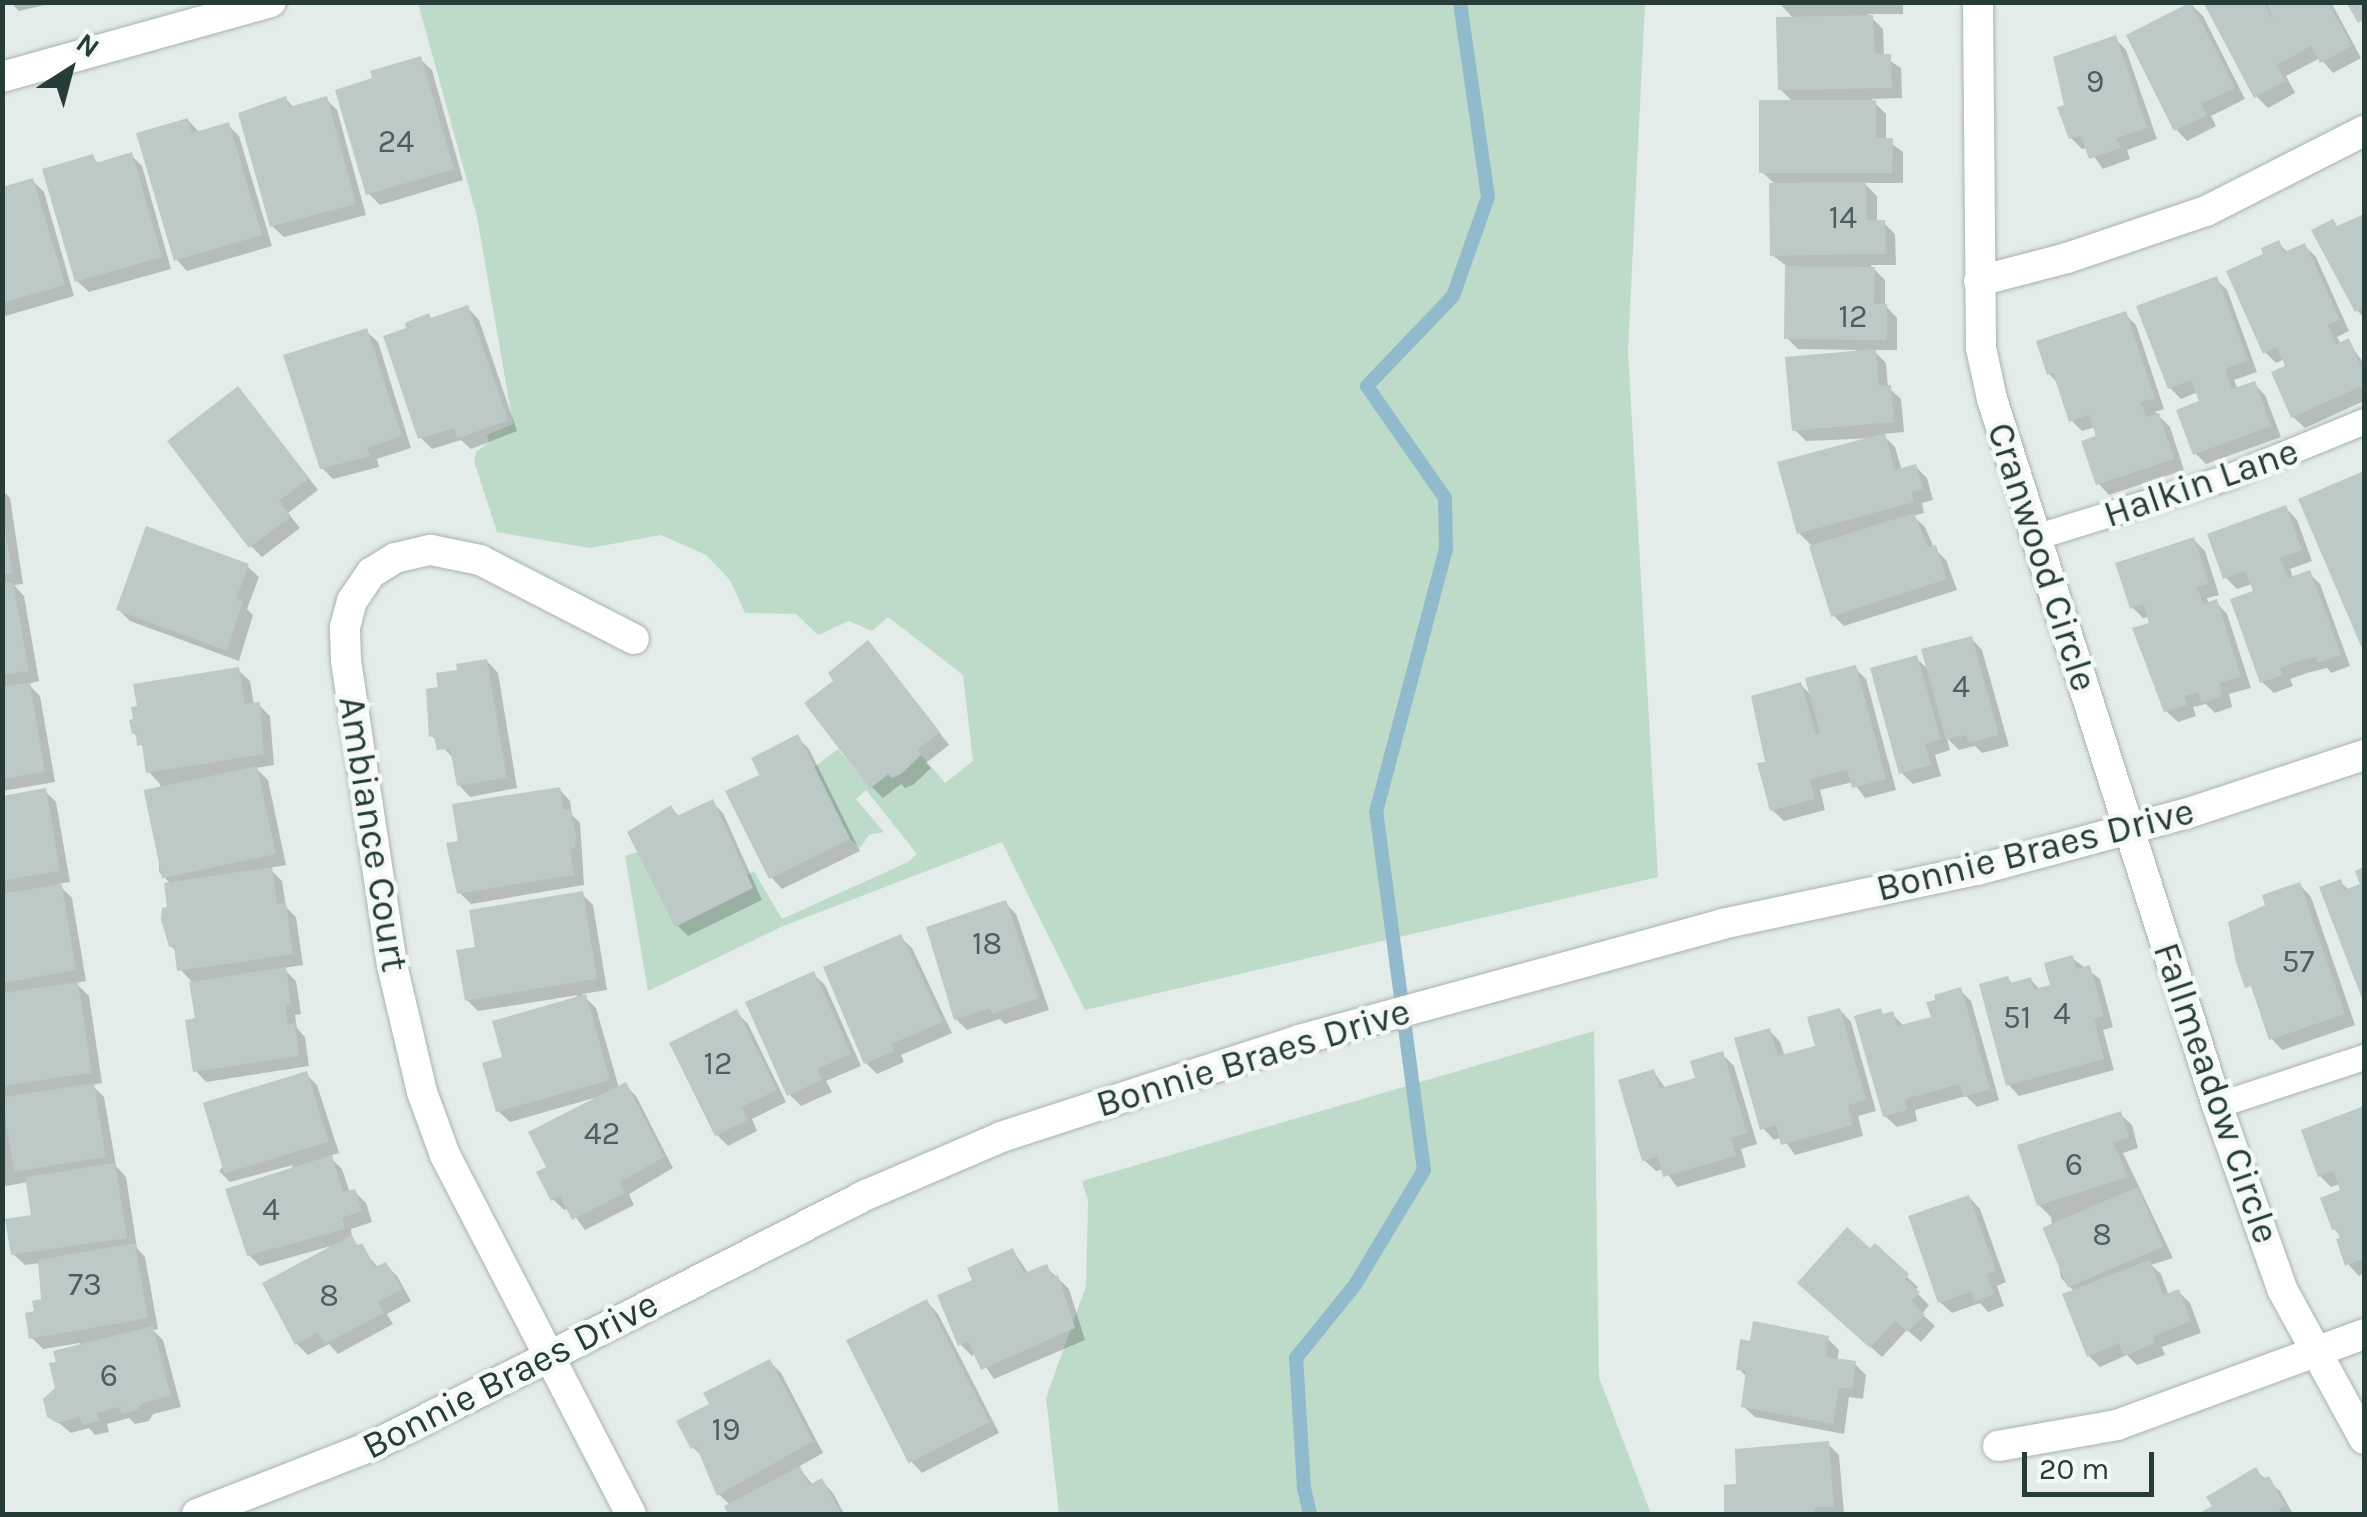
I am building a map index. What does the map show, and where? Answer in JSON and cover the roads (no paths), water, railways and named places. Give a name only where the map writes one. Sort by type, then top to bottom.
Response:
[{"type":"street","points":[[2,77],[271,2]]},
{"type":"street","name":"Cranwood Circle","points":[[1978,2],[1981,348],[1992,399],[2128,829]]},
{"type":"street","points":[[1979,281],[2067,258],[2206,211],[2364,131]]},
{"type":"street","name":"Ambiance Court","points":[[631,1514],[445,1155],[422,1092],[392,965],[346,660],[345,627],[352,601],[371,573],[395,558],[431,550],[480,560],[634,639]]},
{"type":"street","name":"Bonnie Braes Drive","points":[[197,1514],[377,1444],[910,1174],[1087,1107],[1298,1040],[1722,924],[1977,870],[2128,829],[2364,755]]},
{"type":"street","name":"Fallmeadow Circle","points":[[2128,829],[2217,1105],[2282,1290],[2364,1438]]},
{"type":"street","points":[[1998,1446],[2117,1424],[2364,1334]]},
{"type":"lane","name":"Halkin Lane","points":[[2036,537],[2225,478],[2364,421]]},
{"type":"lane","points":[[2217,1105],[2364,1057]]},
{"type":"waterway","points":[[1310,1514],[1304,1488],[1296,1358],[1355,1285],[1424,1170],[1376,812],[1446,549],[1445,498],[1367,386],[1453,296],[1488,197],[1460,2]]}]
